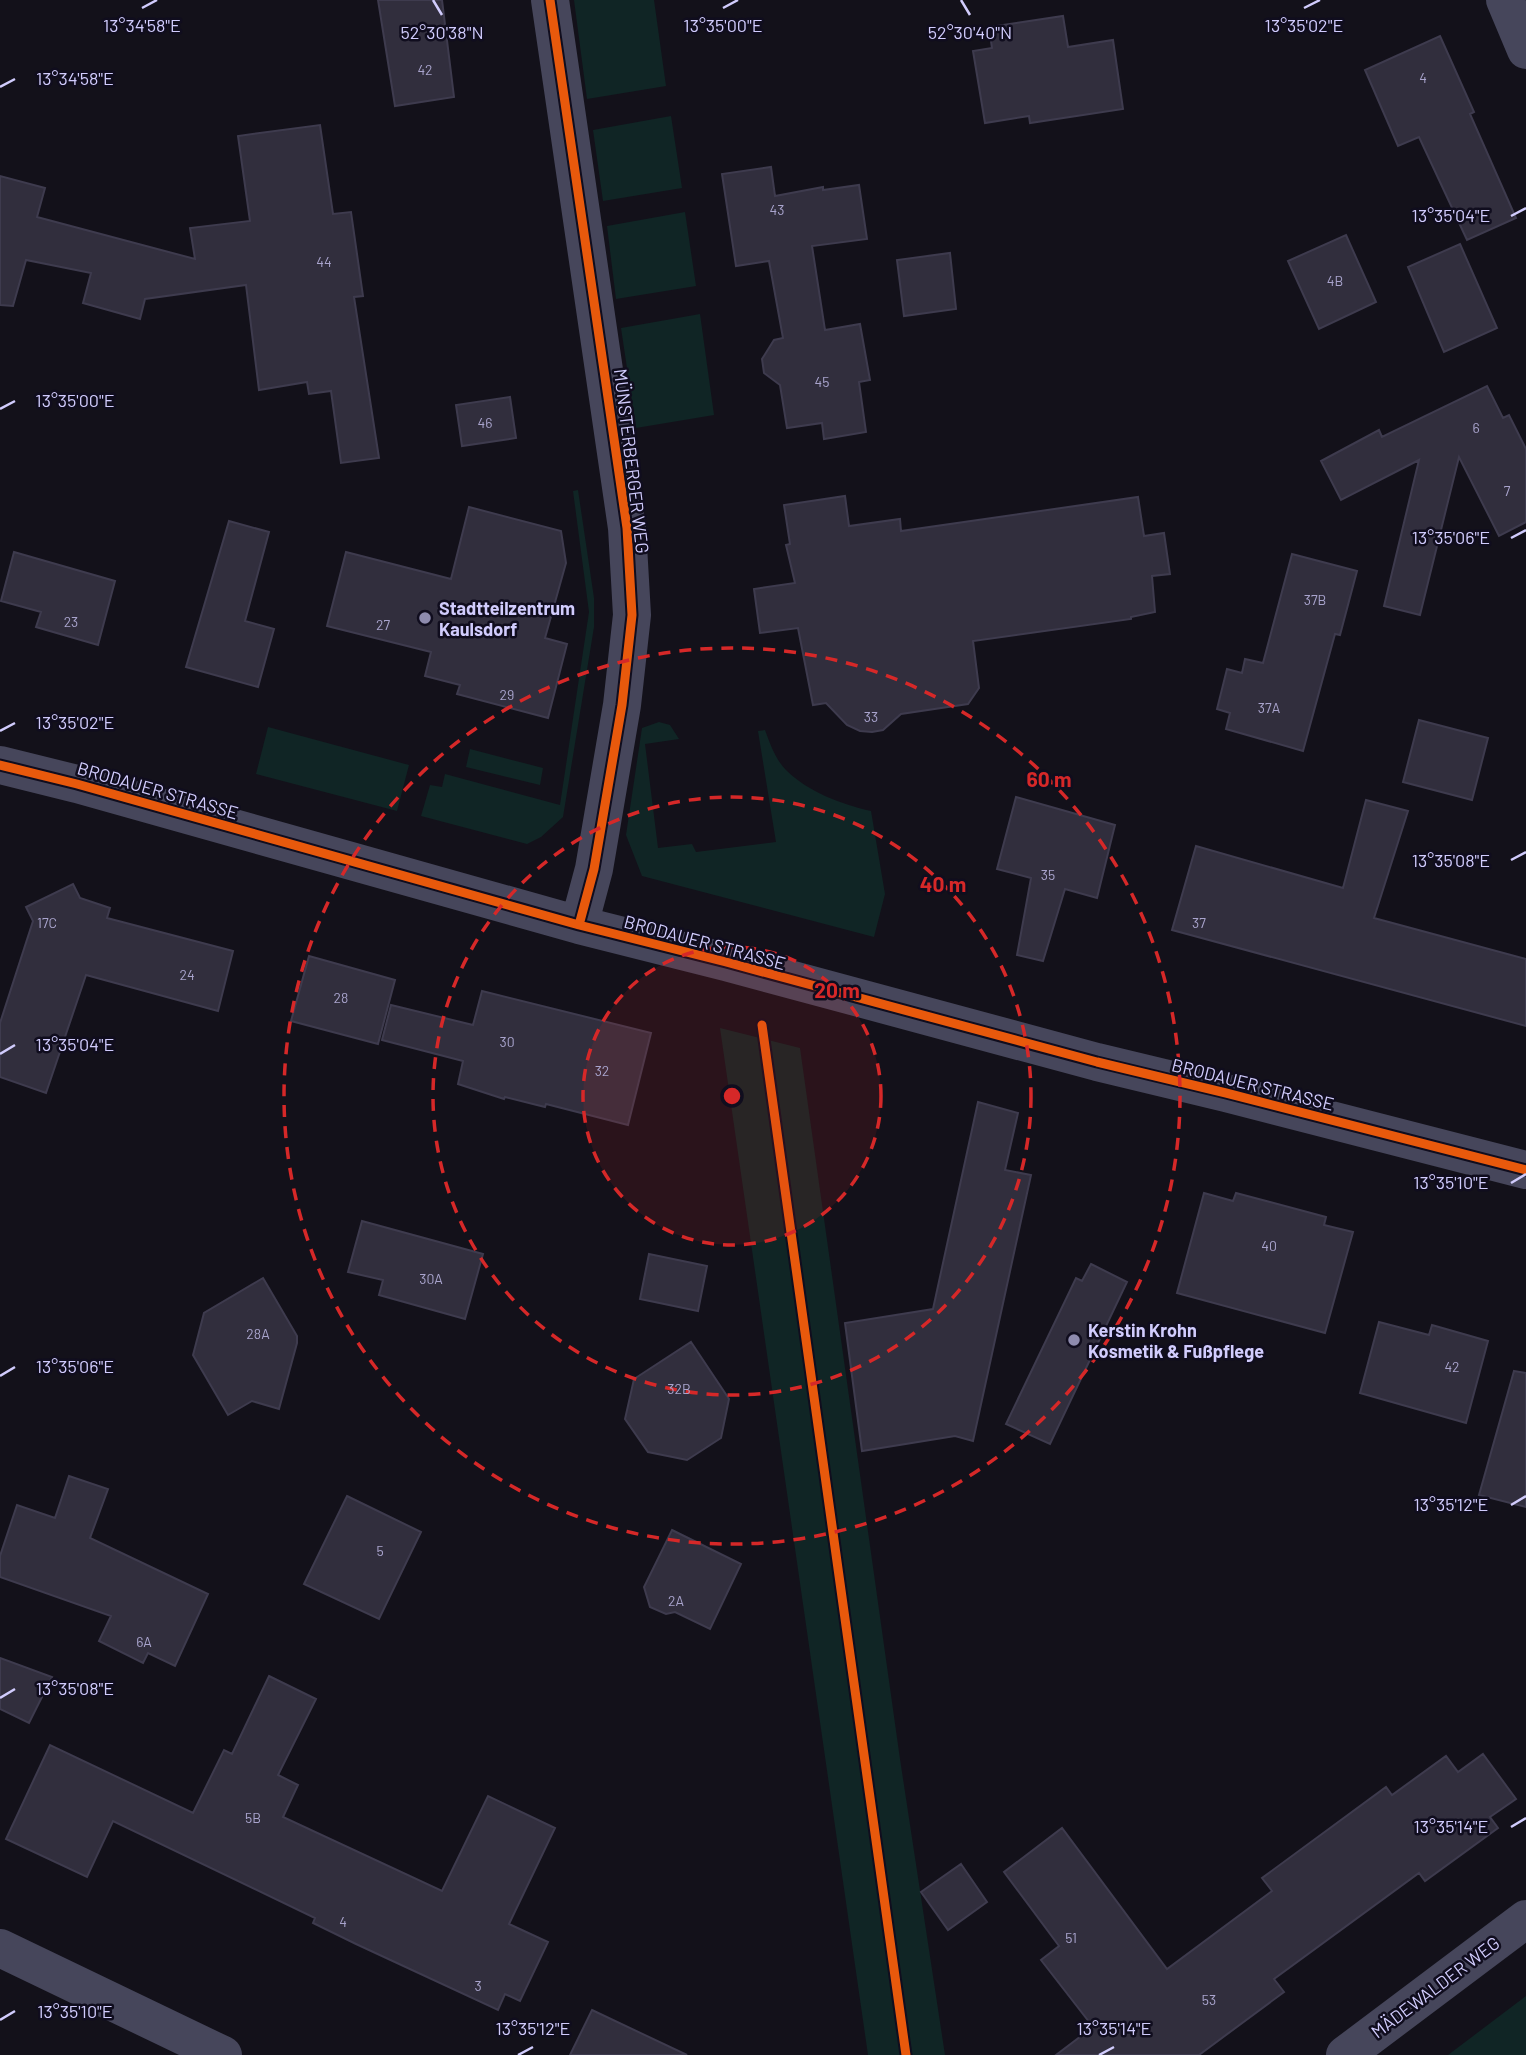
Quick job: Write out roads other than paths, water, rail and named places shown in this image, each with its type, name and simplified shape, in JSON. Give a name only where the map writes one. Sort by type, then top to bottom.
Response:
[{"type":"street","name":"MÜNSTERBERGER WEG","points":[[550,0],[627,528],[632,615],[622,705],[594,869],[579,926]]},
{"type":"street","points":[[1506,0],[1526,50]]},
{"type":"street","name":"BRODAUER STRASSE","points":[[0,765],[90,787],[579,926],[726,962],[1097,1062],[1526,1170]]},
{"type":"street","name":"MÄDEWALDER WEG","points":[[1345,2055],[1526,1919]]},
{"type":"street","points":[[0,1948],[223,2055]]},
{"type":"place","name":"Stadtteilzentrum Kaulsdorf","points":[[425,618]]},
{"type":"place","name":"Kerstin Krohn Kosmetik & Fußpflege","points":[[1074,1340]]}]
